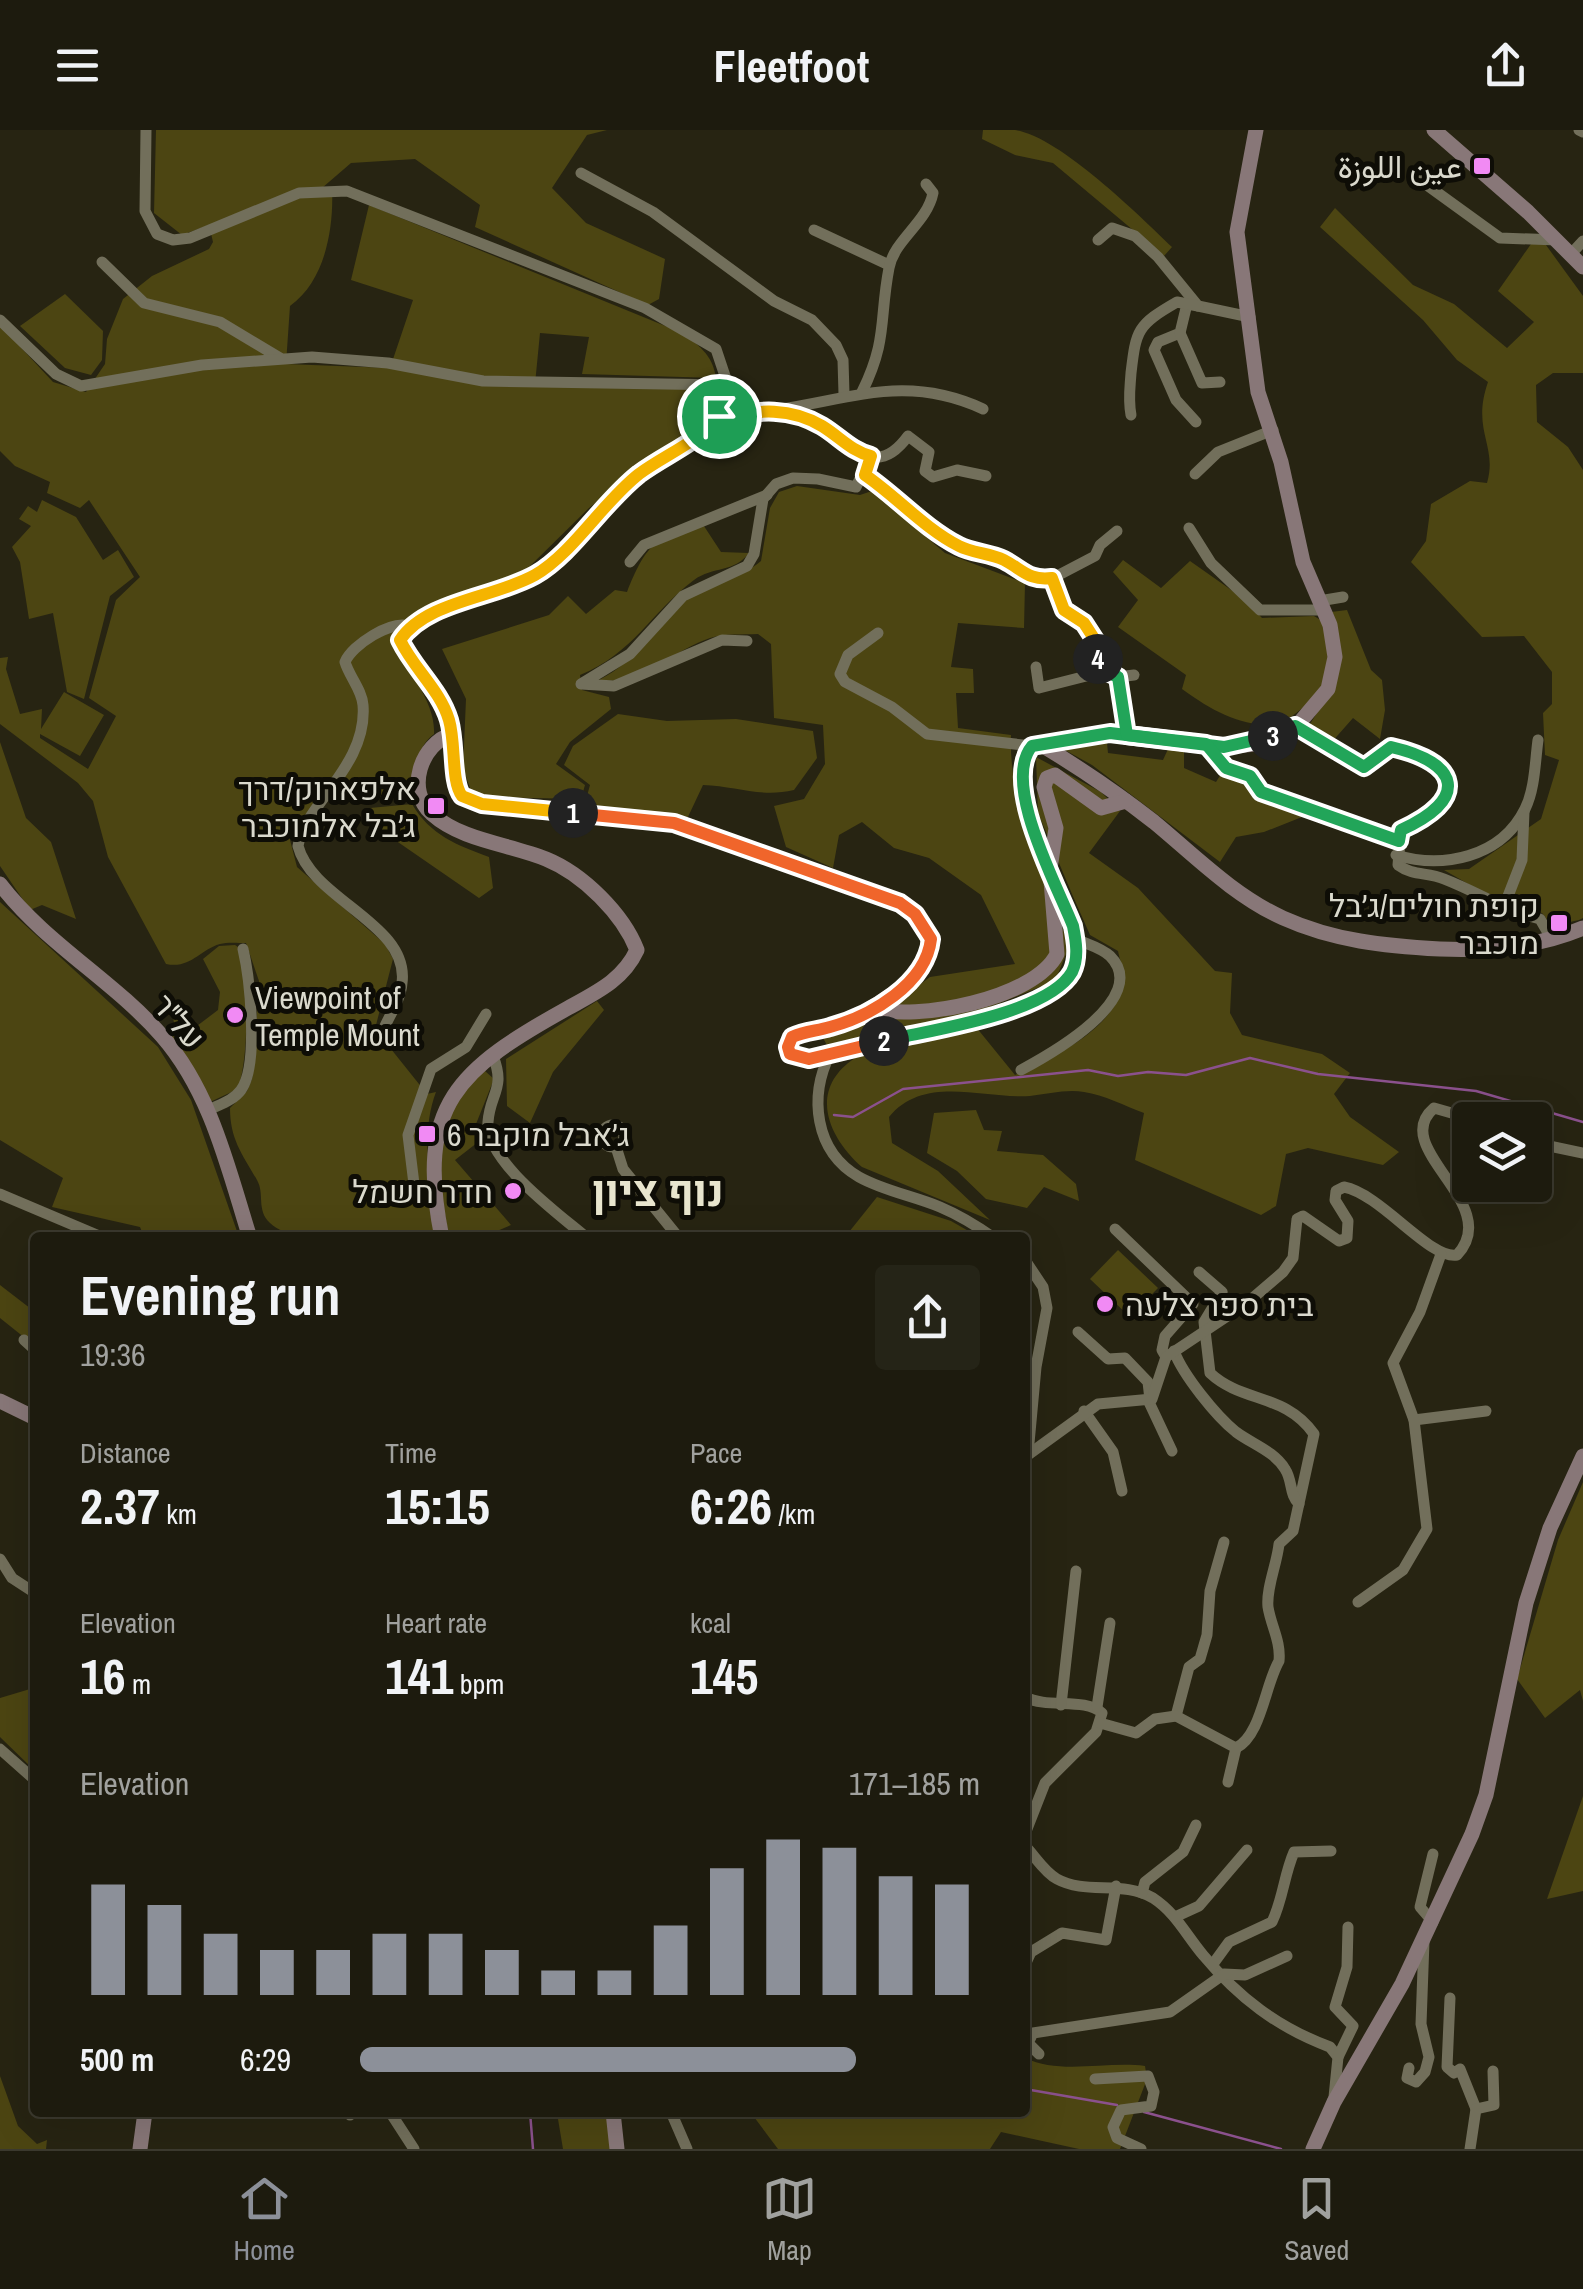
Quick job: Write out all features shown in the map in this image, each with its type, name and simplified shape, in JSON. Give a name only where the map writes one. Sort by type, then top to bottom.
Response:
[{"type":"street","points":[[146,130],[144,212],[157,234],[173,240],[190,238],[298,193],[347,191],[645,308],[716,349],[728,386],[730,396],[707,431],[619,492],[539,573],[409,626],[395,624],[349,652],[344,662],[363,700],[363,718],[341,780],[303,828],[298,846],[317,879],[389,941],[401,960],[403,982],[385,1026]]},
{"type":"street","points":[[878,633],[848,655],[840,674],[845,682],[892,706],[927,734],[1036,744],[1094,734],[1206,744],[1256,744],[1295,726],[1328,689],[1335,657],[1321,606],[1303,562],[1272,430],[1258,392],[1237,232],[1256,130]]},
{"type":"street","points":[[1434,130],[1558,240],[1583,268]]},
{"type":"street","points":[[581,173],[653,212],[774,301],[812,320],[836,344],[843,360],[844,394]]},
{"type":"street","points":[[1412,175],[1500,238],[1558,240]]},
{"type":"street","points":[[862,392],[882,347],[889,265],[930,207],[934,193],[926,184]]},
{"type":"street","points":[[1098,240],[1112,228],[1134,236],[1158,256],[1193,305]]},
{"type":"street","points":[[814,230],[889,265]]},
{"type":"street","points":[[1571,254],[1583,241]]},
{"type":"street","points":[[102,262],[144,303],[220,322],[280,358]]},
{"type":"street","points":[[1130,415],[1127,394],[1132,342],[1155,315],[1177,302],[1250,317]]},
{"type":"street","points":[[1193,305],[1180,334],[1158,342],[1154,350],[1176,400],[1196,422]]},
{"type":"street","points":[[0,320],[56,374],[81,386],[280,358],[388,363],[482,381],[728,386]]},
{"type":"street","points":[[1180,334],[1202,382],[1220,382]]},
{"type":"street","points":[[719,416],[782,410],[862,392],[940,392],[983,409]]},
{"type":"street","points":[[782,410],[822,426],[850,448],[871,456],[895,452],[908,436],[928,452],[925,471],[933,477],[958,470],[986,476]]},
{"type":"street","points":[[1195,474],[1218,452],[1272,430]]},
{"type":"street","points":[[630,562],[644,545],[766,495],[776,484],[792,478],[856,487],[871,456]]},
{"type":"street","points":[[865,475],[961,548],[1004,560],[1038,580],[1052,578],[1095,556],[1100,545],[1117,532]]},
{"type":"street","points":[[747,641],[722,640],[614,686],[580,684],[630,654],[683,596],[748,566],[766,495]]},
{"type":"street","points":[[1188,528],[1210,564],[1260,610],[1321,606],[1343,598]]},
{"type":"street","points":[[1052,578],[1064,610],[1084,623],[1095,640],[1099,668],[1112,674]]},
{"type":"street","points":[[409,626],[400,640],[410,663],[440,699],[452,734],[456,788],[473,802],[674,823],[900,903],[926,928],[929,954],[910,983],[832,1027],[800,1033],[788,1047],[797,1058],[830,1054],[999,1014],[1065,981],[1076,958],[1076,939],[1032,826],[1023,786],[1023,761],[1036,744]]},
{"type":"street","points":[[1036,667],[1039,688],[1112,674],[1134,675]]},
{"type":"street","points":[[1112,674],[1127,735]]},
{"type":"street","points":[[1295,726],[1364,767],[1391,747],[1419,754],[1448,774],[1450,784],[1441,807],[1401,830],[1398,865],[1411,874],[1452,882],[1503,910],[1540,919],[1551,938]]},
{"type":"street","points":[[441,1232],[433,1156],[443,1112],[458,1087],[492,1056],[610,984],[637,950],[628,928],[548,859],[456,830],[425,807],[420,799],[425,756],[430,744],[452,734]]},
{"type":"street","points":[[1503,910],[1522,860],[1524,812],[1538,740]]},
{"type":"street","points":[[1036,744],[1126,801],[1232,887],[1310,929],[1380,946],[1467,950],[1551,938],[1583,928]]},
{"type":"street","points":[[1206,744],[1226,768],[1250,776],[1261,792],[1399,841]]},
{"type":"street","points":[[871,1008],[893,1015],[965,1004],[1038,977],[1057,954],[1050,868],[1056,828],[1044,787],[1048,778],[1055,775],[1101,808],[1126,801]]},
{"type":"street","points":[[1396,855],[1435,864],[1472,855],[1508,830],[1524,812]]},
{"type":"street","name":"על\"ר","points":[[0,884],[46,935],[161,1035],[207,1111],[248,1232]]},
{"type":"street","points":[[1020,1070],[1078,1035],[1115,995],[1119,985],[1116,964],[1102,950],[1076,939]]},
{"type":"street","points":[[207,1111],[235,1096],[247,1076],[252,985],[244,949]]},
{"type":"street","points":[[436,1197],[424,1196],[414,1184],[408,1135],[431,1069],[466,1047],[486,1014]]},
{"type":"street","points":[[830,1054],[821,1073],[816,1104],[824,1137],[845,1167],[874,1184],[945,1209],[984,1232]]},
{"type":"street","points":[[492,1056],[500,1086],[488,1118],[491,1143],[534,1192],[580,1232]]},
{"type":"street","points":[[1452,1112],[1434,1108],[1424,1121],[1425,1144],[1452,1185]]},
{"type":"street","points":[[610,1121],[621,1128],[624,1136],[616,1146],[623,1169],[674,1232]]},
{"type":"street","points":[[1552,1147],[1583,1153]]},
{"type":"street","points":[[1149,1400],[1170,1354],[1272,1285],[1283,1272],[1293,1258],[1297,1219],[1303,1216],[1314,1220],[1339,1241],[1348,1238],[1348,1221],[1334,1200],[1336,1192],[1344,1187],[1382,1205],[1441,1254],[1457,1255],[1465,1246],[1469,1226],[1461,1202]]},
{"type":"street","points":[[0,1194],[87,1232]]},
{"type":"street","points":[[1115,1229],[1193,1304],[1165,1336],[1162,1350],[1170,1354],[1226,1423],[1272,1454],[1286,1470],[1292,1496],[1299,1504]]},
{"type":"street","points":[[1358,1602],[1402,1570],[1427,1529],[1414,1420],[1394,1371],[1394,1354],[1420,1312],[1441,1254]]},
{"type":"street","points":[[1030,1266],[1038,1276],[1047,1308],[1030,1427]]},
{"type":"street","points":[[1200,1272],[1222,1292],[1205,1317],[1207,1362],[1218,1380],[1288,1406],[1314,1434],[1293,1530],[1279,1544],[1268,1604],[1279,1661],[1269,1678],[1250,1738],[1236,1748],[1228,1782]]},
{"type":"street","points":[[1078,1332],[1108,1358],[1126,1358],[1148,1382],[1149,1400],[1172,1450]]},
{"type":"street","points":[[24,1340],[30,1345]]},
{"type":"street","points":[[1030,1454],[1084,1411],[1109,1402],[1149,1400]]},
{"type":"street","points":[[0,1401],[30,1416]]},
{"type":"street","points":[[1084,1411],[1113,1452],[1122,1491]]},
{"type":"street","points":[[1414,1420],[1486,1411]]},
{"type":"street","points":[[1313,2149],[1334,2102],[1424,1941],[1486,1795],[1526,1604],[1550,1528],[1583,1456]]},
{"type":"street","points":[[1176,1716],[1189,1667],[1200,1659],[1207,1635],[1210,1591],[1224,1542]]},
{"type":"street","points":[[0,1560],[12,1578],[30,1591]]},
{"type":"street","points":[[1060,1706],[1076,1571]]},
{"type":"street","points":[[1100,1723],[1097,1708],[1110,1623]]},
{"type":"street","points":[[1030,1698],[1060,1706],[1097,1708]]},
{"type":"street","points":[[1100,1723],[1136,1733],[1155,1719],[1176,1716],[1236,1748]]},
{"type":"street","points":[[1030,1822],[1046,1783],[1100,1723]]},
{"type":"street","points":[[0,1749],[30,1776]]},
{"type":"street","points":[[1142,1892],[1145,1882],[1183,1852],[1196,1824]]},
{"type":"street","points":[[1175,1918],[1199,1906],[1247,1850]]},
{"type":"street","points":[[1030,1851],[1056,1878],[1075,1885],[1116,1886],[1142,1892],[1175,1918],[1231,1987],[1258,2012],[1330,2048],[1338,2057]]},
{"type":"street","points":[[1213,1964],[1229,1942],[1272,1922],[1281,1903],[1282,1878],[1294,1852],[1331,1852]]},
{"type":"street","points":[[1433,1854],[1420,1906],[1433,1922]]},
{"type":"street","points":[[1030,1954],[1062,1933],[1106,1940],[1116,1886]]},
{"type":"street","points":[[1334,2102],[1338,2057],[1353,2026],[1335,2007],[1347,1967],[1348,1927]]},
{"type":"street","points":[[1409,2068],[1411,2082],[1425,2072],[1429,2056],[1421,2024],[1424,1941]]},
{"type":"street","points":[[1030,2039],[1033,2033],[1170,2012],[1224,1974],[1244,1975],[1287,1956]]},
{"type":"street","points":[[1450,1998],[1445,2042],[1449,2071],[1460,2069],[1476,2109],[1470,2149]]},
{"type":"street","points":[[1425,2040],[1445,2042]]},
{"type":"street","points":[[1030,2045],[1039,2054]]},
{"type":"street","points":[[1476,2109],[1494,2104],[1493,2072]]},
{"type":"street","points":[[1096,2079],[1148,2076],[1154,2092],[1151,2106],[1121,2110],[1113,2127],[1117,2138],[1141,2149]]},
{"type":"street","points":[[140,2149],[144,2117]]},
{"type":"street","points":[[393,2117],[414,2149]]},
{"type":"street","points":[[614,2117],[617,2149]]},
{"type":"street","points":[[673,2117],[687,2149]]},
{"type":"shaded area","points":[[156,130],[607,130],[587,135],[552,188],[586,223],[665,259],[659,299],[648,305],[475,227],[480,205],[415,159],[351,163],[322,188],[332,188],[329,237],[312,283],[290,306],[286,364],[390,368],[413,300],[351,280],[369,205],[680,332],[708,357],[716,378],[582,374],[589,337],[540,333],[535,384],[723,385],[725,393],[718,407],[706,411],[687,433],[589,508],[528,568],[410,619],[394,638],[430,709],[434,734],[422,748],[411,789],[406,797],[320,799],[289,836],[297,867],[385,944],[393,959],[375,1029],[427,1094],[436,1092],[427,1146],[438,1232],[287,1232],[270,1223],[263,1213],[259,1185],[232,1129],[230,1108],[247,1091],[252,1079],[259,981],[246,943],[220,944],[182,964],[166,964],[108,857],[93,801],[78,783],[0,724],[0,658],[8,657],[6,669],[20,714],[42,709],[41,729],[64,692],[104,715],[80,756],[40,734],[40,738],[88,769],[116,716],[89,698],[116,600],[140,577],[89,500],[80,508],[47,493],[50,482],[15,466],[0,451],[0,325],[53,382],[86,392],[105,364],[107,339],[123,299],[152,276],[209,249],[213,242],[209,225],[182,235],[154,213]]},
{"type":"shaded area","points":[[983,130],[1015,130],[1054,146],[1098,179],[1172,247],[1164,256],[1053,163],[1015,155],[982,139]]},
{"type":"shaded area","points":[[1335,208],[1413,285],[1454,304],[1507,348],[1534,322],[1498,291],[1538,234],[1583,296],[1583,373],[1553,373],[1536,385],[1537,422],[1568,447],[1583,470],[1583,918],[1579,920],[1552,926],[1542,913],[1496,900],[1444,870],[1469,869],[1541,819],[1559,760],[1545,755],[1543,713],[1552,704],[1552,672],[1524,636],[1482,637],[1411,562],[1426,541],[1431,504],[1470,481],[1487,483],[1490,470],[1482,413],[1488,382],[1457,360],[1423,320],[1320,227]]},
{"type":"shaded area","points":[[65,294],[103,331],[102,360],[91,375],[65,368],[20,326]]},
{"type":"shaded area","points":[[797,486],[860,495],[872,491],[945,553],[1025,583],[1024,628],[958,623],[951,667],[973,669],[974,693],[956,693],[958,728],[1011,735],[1022,816],[1069,947],[1055,981],[985,1009],[828,1047],[823,1038],[873,1019],[930,977],[1015,964],[981,895],[929,858],[894,848],[862,822],[839,835],[833,868],[786,847],[774,806],[804,799],[825,764],[823,725],[774,718],[771,644],[758,634],[710,638],[641,673],[613,681],[599,680],[625,663],[685,601],[761,561],[770,508],[779,492]]},
{"type":"shaded area","points":[[42,500],[76,517],[103,560],[118,550],[134,577],[110,596],[84,699],[67,692],[53,613],[29,619],[20,562],[12,547],[31,526],[19,519],[28,506],[37,512]]},
{"type":"shaded area","points":[[700,520],[721,552],[749,553],[737,564],[694,580],[614,656],[580,675],[582,690],[609,697],[611,709],[570,742],[556,764],[585,785],[581,799],[484,797],[471,791],[463,768],[466,699],[442,649],[549,615],[568,596],[586,614],[615,590],[627,592],[653,546]]},
{"type":"shaded area","points":[[1123,560],[1161,588],[1190,561],[1244,599],[1262,618],[1314,616],[1324,622],[1328,658],[1324,683],[1308,703],[1278,726],[1238,720],[1216,711],[1182,689],[1186,675],[1118,627],[1138,600],[1113,572]]},
{"type":"shaded area","points":[[1347,610],[1371,670],[1382,680],[1385,710],[1380,739],[1353,718],[1330,744],[1308,727],[1324,702],[1331,612]]},
{"type":"shaded area","points":[[618,714],[667,721],[736,719],[813,731],[817,758],[794,790],[759,792],[703,785],[687,819],[584,807],[590,785],[564,765],[573,746]]},
{"type":"shaded area","points":[[0,742],[26,818],[51,842],[76,919],[42,905],[30,910],[0,866]]},
{"type":"shaded area","points":[[1107,743],[1108,753],[1163,760],[1169,747],[1184,749],[1184,768],[1216,782],[1221,774],[1248,781],[1260,800],[1307,815],[1264,832],[1236,837],[1220,862],[1092,765],[1063,749]]},
{"type":"shaded area","points":[[1036,757],[1101,792],[1120,811],[1089,853],[1138,888],[1215,971],[1232,973],[1230,1013],[1242,1035],[1322,1054],[1350,1073],[1334,1094],[1350,1117],[1399,1152],[1383,1165],[1308,1148],[1286,1154],[1276,1206],[1261,1215],[1135,1160],[1144,1113],[1099,1096],[1071,1091],[1030,1096],[937,1092],[903,1104],[889,1117],[892,1143],[938,1171],[990,1220],[862,1167],[850,1155],[832,1127],[827,1098],[840,1070],[855,1058],[976,1027],[1015,1075],[1080,1040],[1108,1015],[1118,1000],[1123,971],[1118,951],[1090,935],[1038,813]]},
{"type":"shaded area","points":[[412,804],[436,831],[489,857],[493,888],[479,898],[379,829],[370,808]]},
{"type":"shaded area","points":[[0,902],[158,1047],[191,1100],[237,1232],[142,1232],[140,1227],[52,1207],[63,1178],[0,1140]]},
{"type":"shaded area","points":[[235,945],[241,949],[246,1000],[242,1074],[238,1089],[210,1102],[167,1033],[174,1023],[172,1012],[189,1032],[218,1010],[220,992],[203,959],[219,946]]},
{"type":"shaded area","points":[[597,1001],[604,1010],[553,1072],[530,1123],[507,1106],[506,1059]]},
{"type":"shaded area","points":[[485,1071],[494,1079],[476,1124],[482,1139],[455,1160],[511,1225],[495,1232],[448,1232],[441,1190],[440,1147],[453,1107]]},
{"type":"shaded area","points":[[976,1110],[984,1130],[1002,1131],[997,1151],[1043,1155],[1076,1184],[1079,1201],[1044,1187],[1027,1208],[986,1199],[957,1171],[927,1153],[934,1113]]},
{"type":"shaded area","points":[[877,1197],[951,1221],[970,1232],[849,1232]]},
{"type":"shaded area","points":[[1118,1250],[1158,1288],[1130,1317],[1090,1279]]},
{"type":"shaded area","points":[[0,1285],[30,1308],[30,1342],[0,1318]]},
{"type":"shaded area","points":[[1583,1482],[1583,1701],[1580,1690],[1545,1718],[1517,1679],[1558,1540]]},
{"type":"shaded area","points":[[30,1689],[30,1766],[0,1737],[0,1698]]},
{"type":"shaded area","points":[[1583,1796],[1583,1891],[1547,1899]]},
{"type":"shaded area","points":[[1030,2060],[1068,2067],[1145,2066],[1147,2079],[1120,2149],[1079,2149],[1001,2132],[990,2149],[778,2149],[754,2117],[1030,2117]]},
{"type":"shaded area","points":[[0,2076],[18,2126],[37,2144],[47,2140],[46,2149],[0,2149]]},
{"type":"shaded area","points":[[558,2117],[607,2117],[610,2149],[563,2149]]},
{"type":"waterway","points":[[834,1115],[853,1117],[903,1089],[1088,1070],[1118,1076],[1148,1072],[1186,1075],[1250,1058],[1318,1074],[1476,1091],[1583,1122]]},
{"type":"waterway","points":[[1030,2090],[1117,2105]]},
{"type":"waterway","points":[[1144,2112],[1281,2149]]},
{"type":"waterway","points":[[530,2117],[533,2149]]},
{"type":"place","name":"عين اللوزة","points":[[1482,166]]},
{"type":"place","name":"אלפארוק/דרך ג׳בל אלמוכבר","points":[[436,806]]},
{"type":"place","name":"קופת חולים/ג׳בל מוכבר","points":[[1559,923]]},
{"type":"place","name":"Viewpoint of Temple Mount","points":[[235,1015]]},
{"type":"place","name":"ג׳אבל מוקבר 6","points":[[427,1134]]},
{"type":"place","name":"חדר חשמל","points":[[513,1191]]},
{"type":"place","name":"בית ספר צלעה","points":[[1105,1304]]},
{"type":"district","name":"נוף ציון","points":[[658,1191]]},
{"type":"route","points":[[719,416],[707,431],[619,492],[539,573],[488,596],[420,619],[409,626],[400,640],[410,663],[434,689],[448,716],[457,751],[456,788],[473,802],[674,823],[900,903],[915,914],[931,939],[925,965],[910,983],[856,1017],[792,1037],[788,1047],[797,1058],[809,1059],[999,1014],[1065,981],[1073,970],[1076,942],[1027,807],[1023,761],[1032,746],[1110,733],[1137,737],[1206,744],[1224,747],[1256,744],[1295,726],[1364,767],[1391,747],[1436,762],[1448,774],[1450,784],[1441,807],[1432,816],[1401,830],[1399,841],[1261,792],[1250,776],[1226,768],[1206,744],[1127,735],[1120,716],[1118,677],[1099,668],[1095,640],[1084,623],[1064,610],[1052,578],[1038,580],[1004,560],[961,548],[865,475],[871,456],[850,448],[822,426],[782,410],[719,416]]}]
